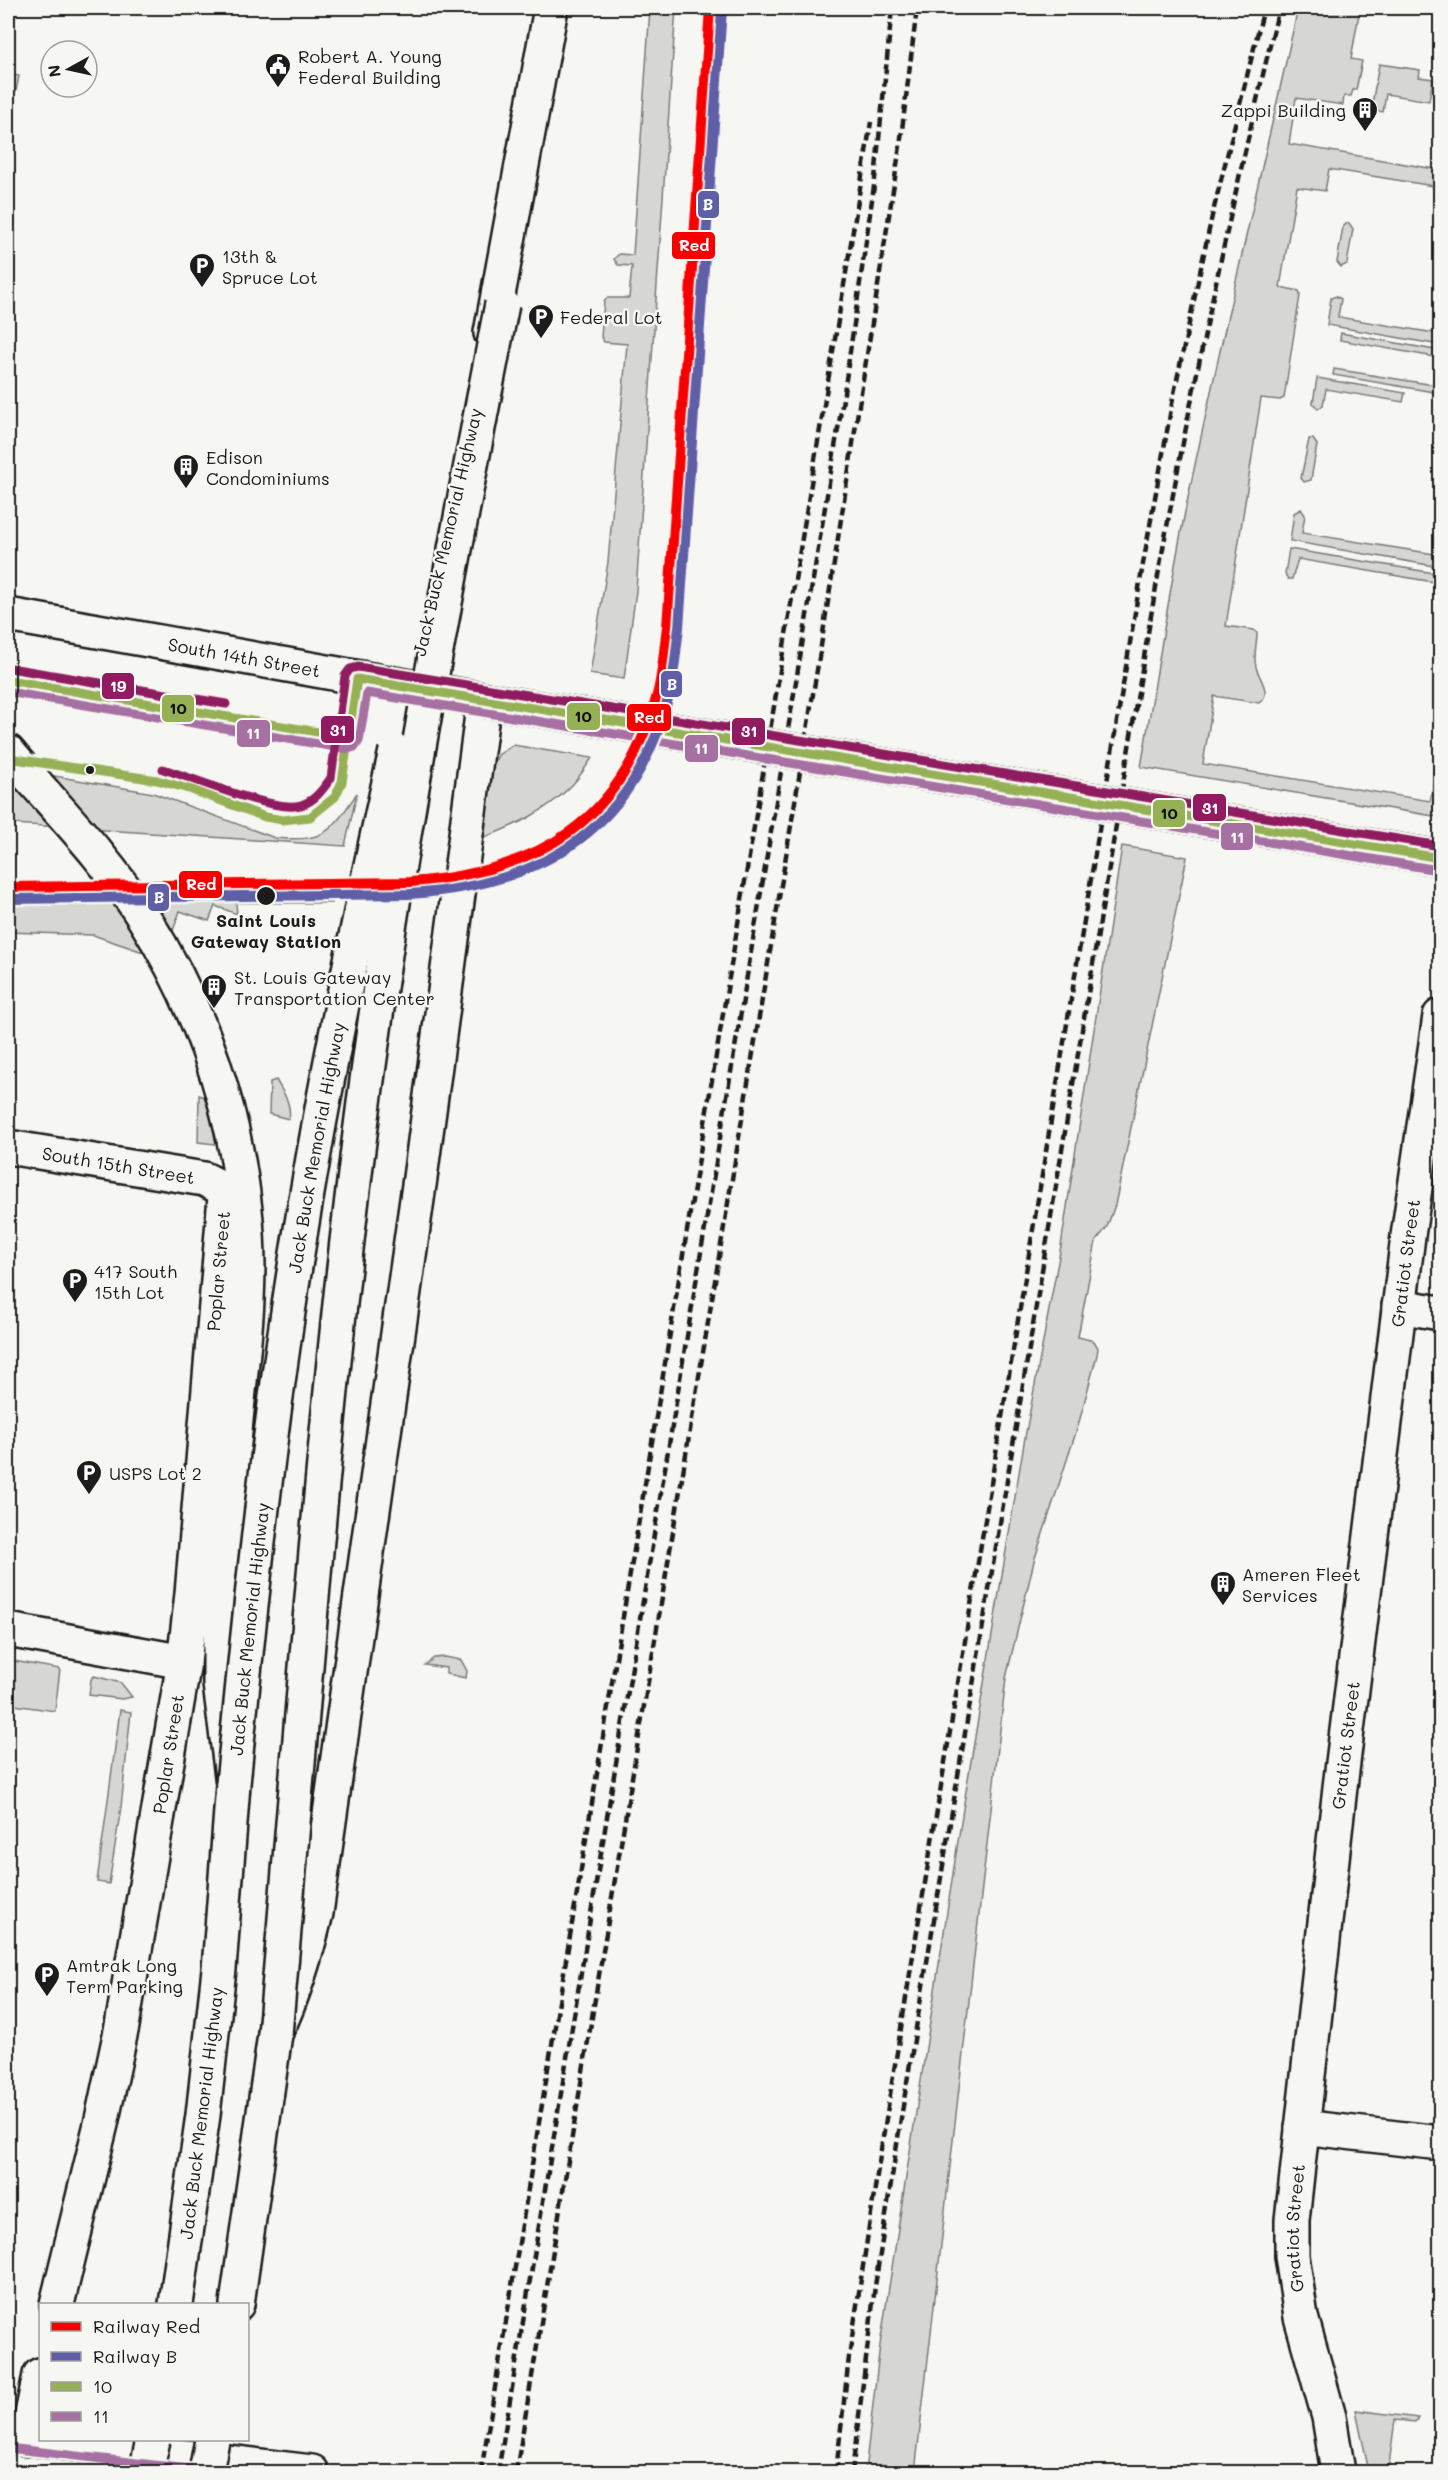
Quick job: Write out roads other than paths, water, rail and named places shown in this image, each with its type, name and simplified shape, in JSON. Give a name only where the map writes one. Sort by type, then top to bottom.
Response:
[{"type":"main road","name":"Jack Buck Memorial Highway","points":[[176,2303],[210,2048],[233,1784],[261,1507],[285,1329],[306,1199],[349,965],[370,866],[471,431],[553,8]]},
{"type":"main road","name":"Jack Buck Memorial Highway","points":[[237,2303],[275,2034],[325,1464],[344,1266],[366,1084],[404,827],[553,8]]},
{"type":"main road","name":"South 14th Street","points":[[8,615],[470,698],[1440,858]]},
{"type":"main road","points":[[275,2034],[291,2001],[307,1951],[316,1912],[420,1178],[470,698]]},
{"type":"main road","points":[[8,752],[88,844],[143,916],[162,947],[203,1030],[230,1118],[245,1212],[247,1286],[220,1635],[220,1684],[233,1784]]},
{"type":"main road","name":"Gratiot Street","points":[[1338,2472],[1329,2417],[1310,2355],[1295,2284],[1292,2220],[1341,1776],[1399,1306],[1440,1016]]},
{"type":"main road","name":"South 15th Street","points":[[8,1147],[204,1179],[220,1187],[225,1196]]},
{"type":"main road","name":"Poplar Street","points":[[57,2303],[101,2124],[122,2026],[184,1662],[192,1594],[225,1196]]},
{"type":"main road","points":[[1399,1306],[1440,1313]]},
{"type":"main road","points":[[8,1629],[184,1662]]},
{"type":"main road","points":[[1302,2127],[1440,2144]]},
{"type":"main road","points":[[39,2378],[17,2437],[39,2440]]},
{"type":"main road","points":[[51,2441],[312,2472]]},
{"type":"main road","points":[[146,2472],[153,2441]]},
{"type":"main road","points":[[206,2472],[212,2441]]},
{"type":"railway","points":[[498,2472],[844,393],[875,179],[892,8]]},
{"type":"railway","points":[[516,2472],[820,652],[900,146],[917,8]]},
{"type":"railway","points":[[836,2472],[849,2357],[881,2149],[1143,564],[1173,398],[1212,216],[1264,8]]},
{"type":"railway","points":[[852,2472],[875,2286],[902,2112],[1149,627],[1177,471],[1209,316],[1279,8]]},
{"type":"railway","points":[[481,2472],[871,122]]},
{"type":"rail line","name":"Red","points":[[8,887],[410,882],[456,876],[498,866],[536,852],[570,832],[599,806],[623,775],[643,736],[658,691],[662,667],[667,627],[710,8]]},
{"type":"rail line","name":"B","points":[[8,899],[410,894],[458,888],[503,878],[542,862],[578,840],[609,813],[634,779],[655,739],[670,691],[674,668],[679,628],[722,9]]},
{"type":"place","name":"Robert A. Young Federal Building","points":[[278,89]]},
{"type":"place","name":"Zappi Building","points":[[1365,133]]},
{"type":"place","name":"13th & Spruce Lot","points":[[202,289]]},
{"type":"place","name":"Federal Lot","points":[[541,340]]},
{"type":"place","name":"Edison Condominiums","points":[[186,490]]},
{"type":"place","name":"Saint Louis Gateway Station","points":[[266,896]]},
{"type":"place","name":"St. Louis Gateway Transportation Center","points":[[214,1010]]},
{"type":"place","name":"417 South 15th Lot","points":[[75,1304]]},
{"type":"place","name":"USPS Lot 2","points":[[89,1496]]},
{"type":"place","name":"Ameren Fleet Services","points":[[1223,1607]]},
{"type":"place","name":"Amtrak Long Term Parking","points":[[47,1998]]}]
